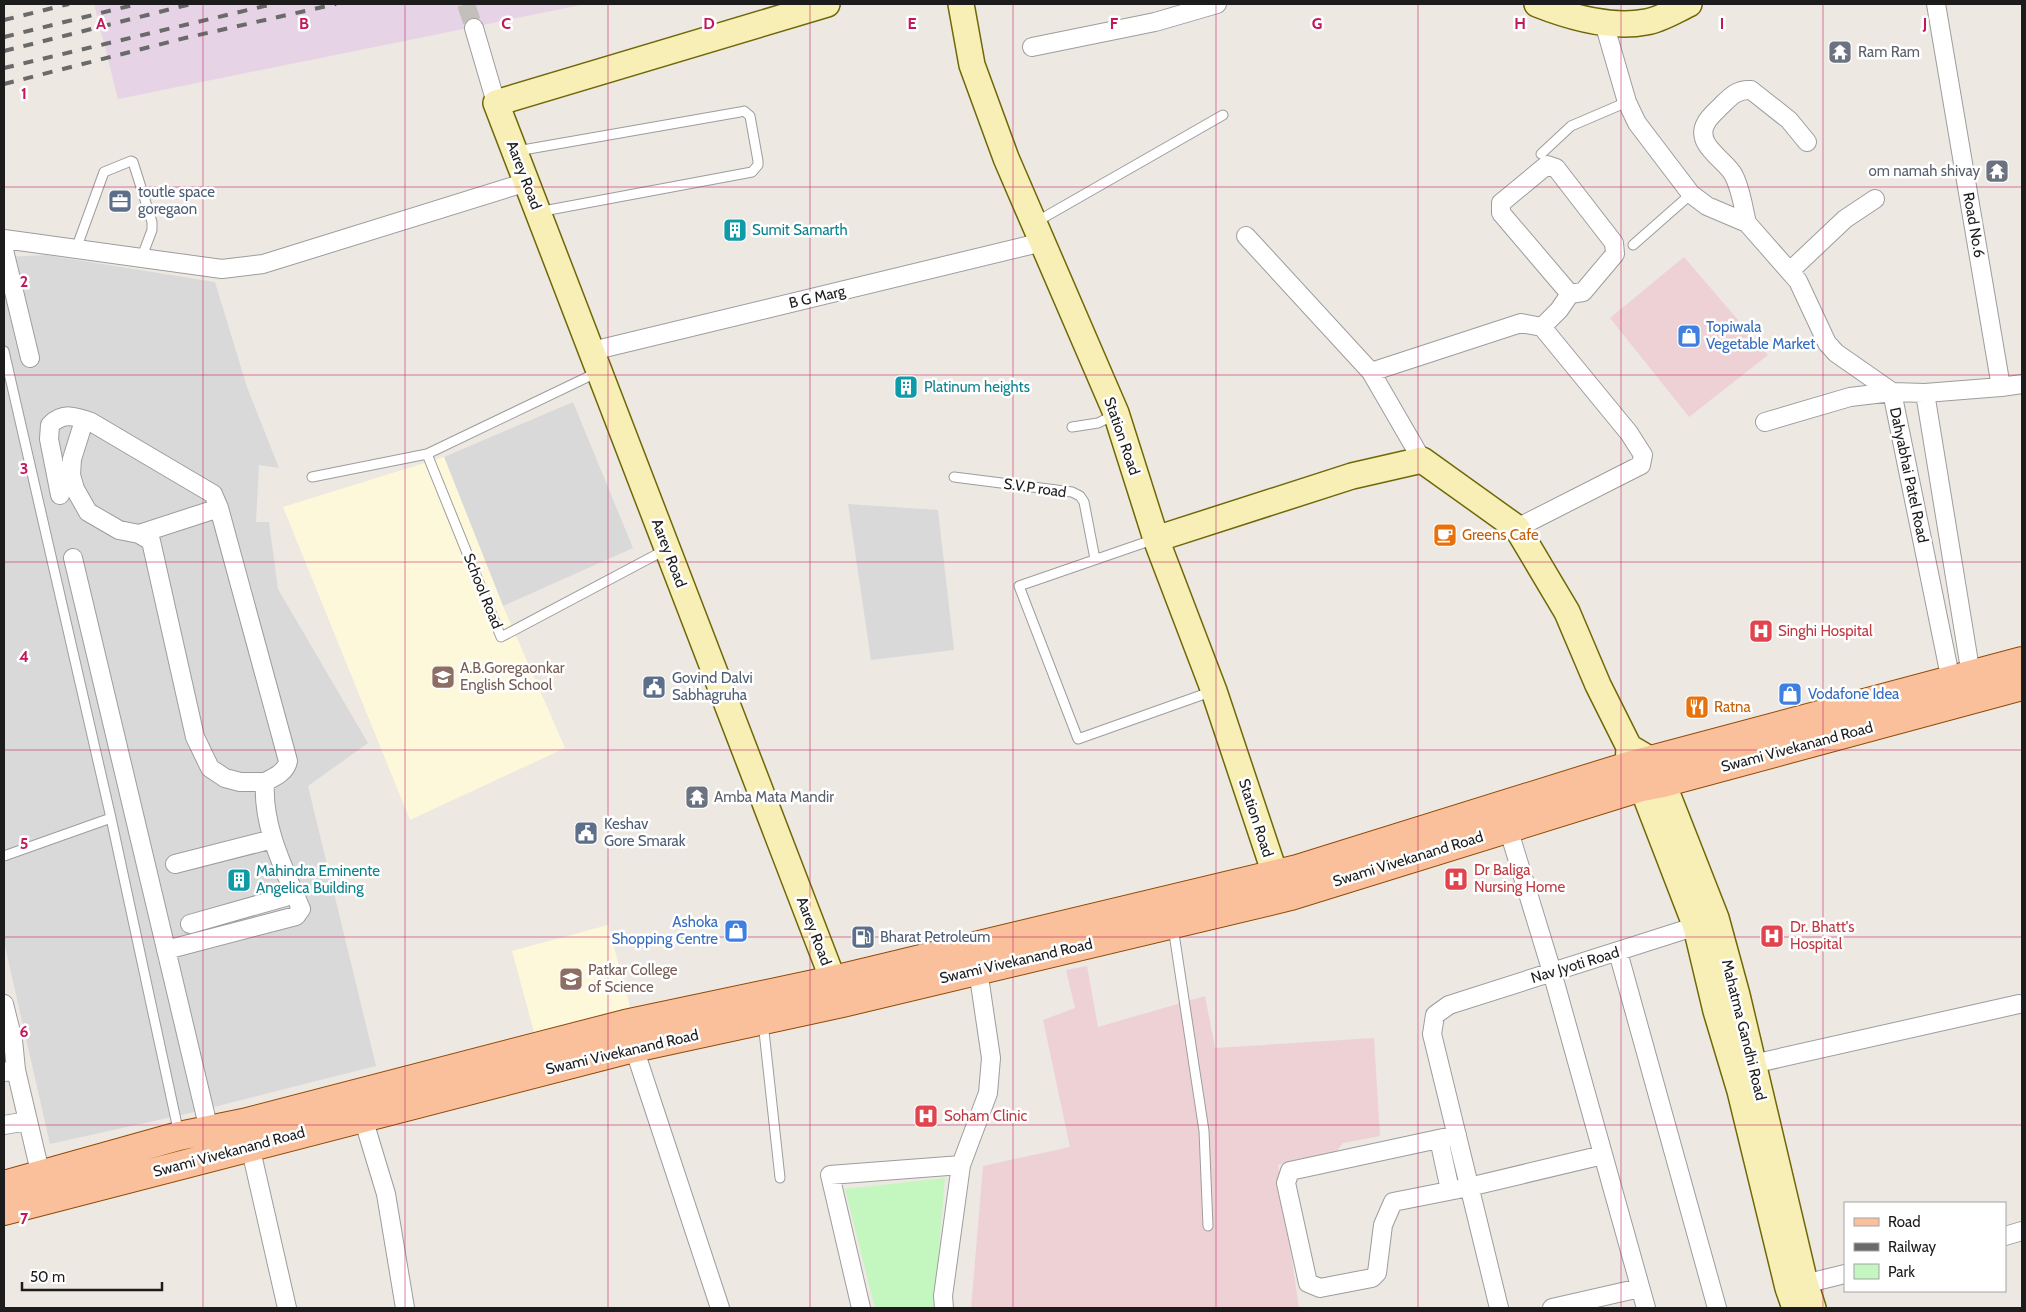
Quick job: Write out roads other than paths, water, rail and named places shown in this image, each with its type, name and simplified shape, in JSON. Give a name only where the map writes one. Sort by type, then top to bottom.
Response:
[{"type":"main road","name":"Swami Vivekanand Road","points":[[4,1186],[179,1136],[209,1130],[247,1135],[363,1118],[634,1048],[763,1020],[837,991],[1306,866],[2022,661]]},
{"type":"main road","name":"Swami Vivekanand Road","points":[[4,1211],[247,1135],[625,1024],[978,970],[1172,924],[1304,892],[1508,828],[1643,769],[2022,686]]},
{"type":"street","points":[[474,28],[496,103],[827,4]]},
{"type":"street","name":"Station Road","points":[[961,4],[972,65],[1006,158],[1116,413],[1156,539],[1214,691],[1274,874]]},
{"type":"street","points":[[1032,47],[1155,22],[1217,4]]},
{"type":"street","points":[[1537,4],[1604,23],[1647,22],[1689,4]]},
{"type":"street","name":"Road No.6","points":[[1936,4],[2001,387]]},
{"type":"street","name":"Dahyabhai Patel Road","points":[[1604,23],[1627,102],[1637,123],[1691,194],[1707,206],[1746,223],[1790,271],[1804,292],[1827,343],[1836,353],[1892,392],[1961,678]]},
{"type":"street","points":[[1746,223],[1740,192],[1732,174],[1705,142],[1703,130],[1706,122],[1731,96],[1743,90],[1751,90],[1788,120],[1807,142]]},
{"type":"street","name":"Aarey Road","points":[[496,103],[837,991]]},
{"type":"street","points":[[1542,327],[1559,310],[1570,294],[1583,292],[1615,254],[1614,243],[1556,168],[1547,165],[1501,203],[1501,213],[1570,294]]},
{"type":"street","points":[[4,239],[222,269],[263,264],[526,182]]},
{"type":"street","points":[[1790,271],[1845,219],[1875,199]]},
{"type":"street","name":"B G Marg","points":[[596,361],[1039,232]]},
{"type":"street","points":[[1246,236],[1371,372],[1422,460],[1517,528],[1641,465],[1643,455],[1629,432],[1542,327],[1521,323],[1371,372]]},
{"type":"street","points":[[4,250],[30,358]]},
{"type":"street","points":[[1765,422],[1850,397],[1892,392],[1925,393],[2022,384]]},
{"type":"street","points":[[1925,393],[1961,678]]},
{"type":"street","points":[[60,496],[49,438],[50,425],[56,420],[74,415],[91,422],[213,494],[219,508],[288,761],[287,767],[276,776],[266,782],[240,782],[225,778],[210,768],[195,738],[151,541],[139,534],[119,530],[88,512],[75,489],[71,475],[72,459],[82,424],[91,422]]},
{"type":"street","points":[[1156,539],[1352,476],[1422,460]]},
{"type":"street","points":[[139,534],[219,508]]},
{"type":"street","name":"Mahatma Gandhi Road","points":[[1517,528],[1567,612],[1598,685],[1643,769],[1737,995],[1743,1066],[1796,1293],[1813,1308]]},
{"type":"street","points":[[73,558],[209,1130]]},
{"type":"street","points":[[166,950],[296,916],[301,909],[268,826],[264,795],[266,782]]},
{"type":"street","points":[[1508,828],[1552,972],[1646,1308]]},
{"type":"street","points":[[175,864],[273,839]]},
{"type":"street","points":[[190,924],[285,897],[294,892]]},
{"type":"street","name":"Nav Jyoti Road","points":[[1457,1135],[1432,1034],[1435,1014],[1449,1005],[1706,923]]},
{"type":"street","points":[[1618,952],[1717,1308]]},
{"type":"street","points":[[944,1308],[943,1296],[961,1165],[988,1093],[991,1058],[978,970]]},
{"type":"street","points":[[1743,1066],[2019,1004]]},
{"type":"street","points":[[4,1007],[13,1040],[10,1071],[28,1121],[41,1176]]},
{"type":"street","points":[[634,1048],[720,1308]]},
{"type":"street","points":[[363,1118],[386,1194],[405,1308]]},
{"type":"street","points":[[4,1125],[28,1121]]},
{"type":"street","points":[[247,1135],[287,1308]]},
{"type":"street","points":[[1499,1308],[1469,1186],[1457,1135],[1290,1171],[1286,1183],[1308,1283],[1320,1288],[1372,1278],[1377,1273],[1382,1226],[1393,1202],[1469,1186],[1603,1155]]},
{"type":"street","points":[[1439,1139],[1450,1190]]},
{"type":"street","points":[[861,1308],[830,1175],[961,1165]]},
{"type":"street","points":[[2006,1236],[2022,1231]]},
{"type":"street","points":[[1796,1293],[1844,1274]]},
{"type":"street","points":[[1552,1308],[1640,1288]]},
{"type":"lane","points":[[1541,154],[1571,126],[1627,102]]},
{"type":"lane","points":[[515,152],[744,111],[750,116],[758,161],[758,165],[752,172],[538,212]]},
{"type":"lane","points":[[1039,232],[1222,115]]},
{"type":"lane","points":[[76,249],[104,172],[131,161],[133,162],[152,222],[152,230],[141,259]]},
{"type":"lane","points":[[1633,245],[1691,194]]},
{"type":"lane","points":[[4,351],[111,818],[179,1136]]},
{"type":"lane","points":[[312,477],[427,454],[596,361]]},
{"type":"lane","points":[[1072,428],[1098,423],[1116,413]]},
{"type":"lane","name":"School Road","points":[[427,454],[501,637],[667,548]]},
{"type":"lane","name":"S.V.P road","points":[[954,477],[1072,492],[1080,496],[1086,510],[1095,559]]},
{"type":"lane","points":[[1156,539],[1019,586],[1078,739],[1214,691]]},
{"type":"lane","points":[[4,856],[111,818]]},
{"type":"lane","points":[[1172,924],[1204,1130],[1208,1226]]},
{"type":"lane","points":[[763,1020],[780,1178]]},
{"type":"tunnel","points":[[466,4],[474,28]]},
{"type":"railway","points":[[4,20],[69,4]]},
{"type":"railway","points":[[4,37],[137,4]]},
{"type":"railway","points":[[4,51],[191,4]]},
{"type":"railway","points":[[4,68],[273,4]]},
{"type":"railway","points":[[4,84],[185,38],[336,4]]},
{"type":"place","name":"Ram Ram","points":[[1840,52]]},
{"type":"place","name":"om namah shivay","points":[[1997,171]]},
{"type":"place","name":"toutle space goregaon","points":[[120,201]]},
{"type":"place","name":"Sumit Samarth","points":[[735,230]]},
{"type":"place","name":"Topiwala Vegetable Market","points":[[1689,336]]},
{"type":"place","name":"Platinum heights","points":[[906,387]]},
{"type":"place","name":"Greens Cafe","points":[[1445,535]]},
{"type":"place","name":"Singhi Hospital","points":[[1761,631]]},
{"type":"place","name":"A.B.Goregaonkar English School","points":[[443,677]]},
{"type":"place","name":"Govind Dalvi Sabhagruha","points":[[654,687]]},
{"type":"place","name":"Vodafone Idea","points":[[1790,694]]},
{"type":"place","name":"Ratna","points":[[1697,707]]},
{"type":"place","name":"Amba Mata Mandir","points":[[697,797]]},
{"type":"place","name":"Keshav Gore Smarak","points":[[586,833]]},
{"type":"place","name":"Dr Baliga Nursing Home","points":[[1456,879]]},
{"type":"place","name":"Mahindra Eminente Angelica Building","points":[[239,880]]},
{"type":"place","name":"Ashoka Shopping Centre","points":[[736,931]]},
{"type":"place","name":"Dr. Bhatt's Hospital","points":[[1772,936]]},
{"type":"place","name":"Bharat Petroleum","points":[[863,937]]},
{"type":"place","name":"Patkar College of Science","points":[[571,979]]},
{"type":"place","name":"Soham Clinic","points":[[926,1116]]}]
